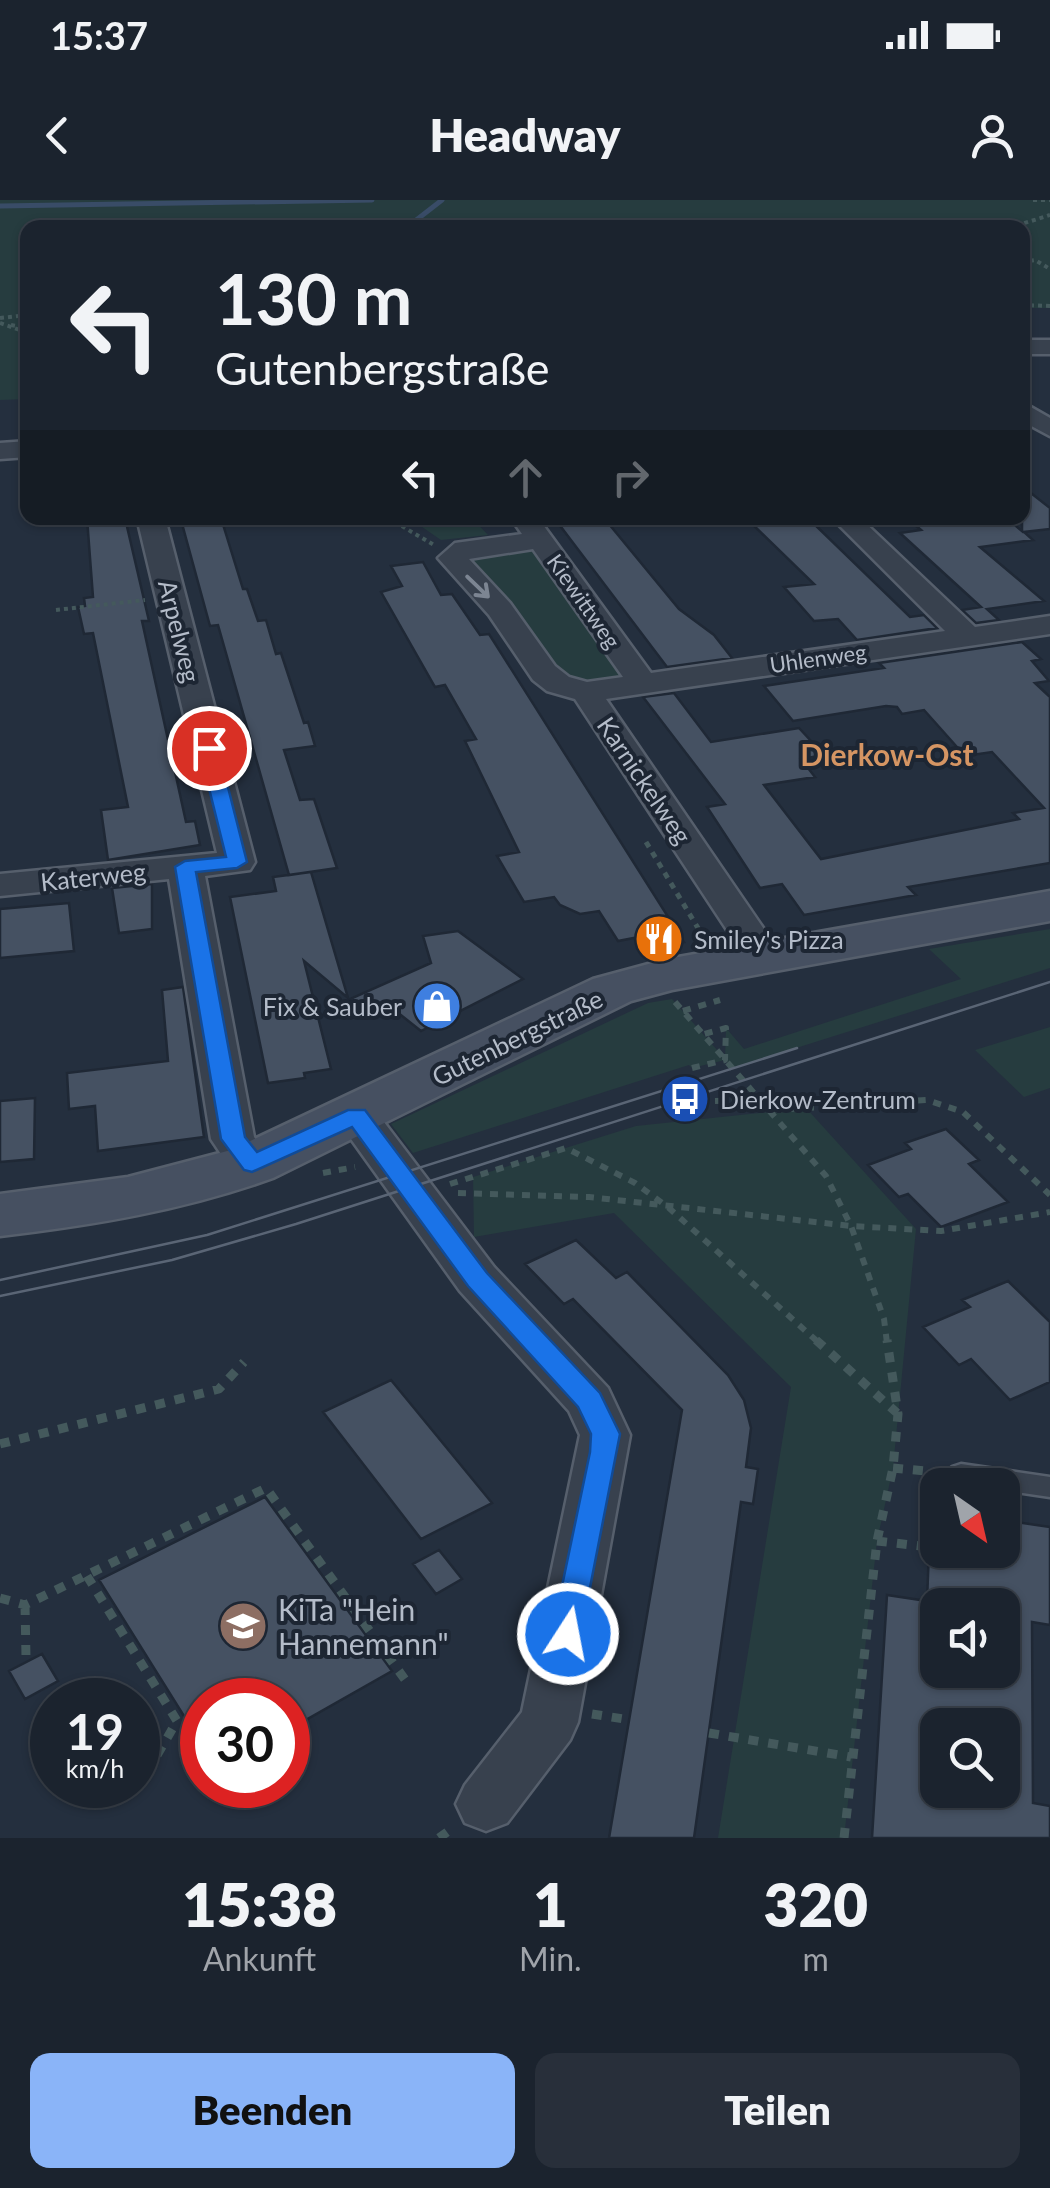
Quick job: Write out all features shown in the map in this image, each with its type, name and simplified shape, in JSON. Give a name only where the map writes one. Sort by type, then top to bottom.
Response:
[{"type":"street","name":"Arpelweg","points":[[154,525],[237,862],[185,867]]},
{"type":"street","points":[[851,525],[968,637]]},
{"type":"street","points":[[455,553],[533,529]]},
{"type":"street","name":"Kiewittweg","points":[[533,529],[643,684]]},
{"type":"street","name":"Karnickelweg","points":[[455,553],[452,558],[456,566],[500,609],[544,673],[558,684],[586,692],[764,957]]},
{"type":"street","name":"Uhlenweg","points":[[586,692],[1050,626]]},
{"type":"street","points":[[185,867],[233,1139],[252,1164]]},
{"type":"street","name":"Katerweg","points":[[0,885],[185,867]]},
{"type":"street","name":"Gutenbergstraße","points":[[0,1214],[134,1200],[202,1184],[356,1116],[629,984],[1050,906]]},
{"type":"street","points":[[356,1116],[477,1279],[590,1401],[605,1434],[549,1722],[486,1804]]},
{"type":"lane","points":[[1020,1483],[1050,1487]]},
{"type":"path","points":[[1034,200],[1050,200]]},
{"type":"path","points":[[401,525],[455,553]]},
{"type":"path","points":[[56,610],[171,597]]},
{"type":"path","points":[[629,984],[648,1003],[672,999],[826,1176],[851,1226],[884,1319],[898,1414],[893,1468],[877,1541],[844,1838]]},
{"type":"path","points":[[704,1034],[726,1028],[725,1060]]},
{"type":"path","points":[[692,1068],[725,1060]]},
{"type":"path","points":[[715,1101],[763,1100]]},
{"type":"path","points":[[772,1110],[927,1100],[963,1112],[1050,1194]]},
{"type":"path","points":[[412,1192],[566,1148],[634,1183],[669,1208],[898,1414]]},
{"type":"path","points":[[412,1192],[589,1197],[851,1226],[942,1231],[1050,1212]]},
{"type":"path","points":[[0,1444],[219,1390],[244,1362]]},
{"type":"path","points":[[893,1468],[920,1470]]},
{"type":"path","points":[[0,1598],[24,1605],[266,1488],[409,1685]]},
{"type":"path","points":[[877,1541],[920,1546]]},
{"type":"path","points":[[87,1576],[150,1678]]},
{"type":"path","points":[[24,1605],[26,1657]]},
{"type":"path","points":[[160,1694],[177,1722],[160,1750]]},
{"type":"path","points":[[709,1733],[851,1757]]},
{"type":"green space","points":[[0,200],[1050,200],[1050,308],[1030,308],[1030,220],[20,220],[20,399],[0,400]]},
{"type":"green space","points":[[419,525],[479,525],[488,535],[441,540]]},
{"type":"green space","points":[[541,540],[643,684],[558,684],[455,553]]},
{"type":"green space","points":[[1050,929],[1050,968],[733,1068],[725,1060],[692,1068],[689,1065],[413,1153],[391,1124],[648,1003],[672,999],[725,1059],[726,1028],[744,1049],[961,979],[929,949]]},
{"type":"green space","points":[[1050,1027],[1050,1088],[1024,1097],[975,1050]]},
{"type":"green space","points":[[806,1108],[916,1229],[893,1468],[877,1541],[844,1838],[718,1838],[791,1387],[614,1213],[474,1237],[473,1177],[636,1126]]},
{"type":"building","points":[[1030,492],[1050,508],[1050,529],[1024,532],[1033,540],[980,547],[1044,601],[987,609],[999,620],[976,623],[962,610],[981,607],[900,533],[921,530],[915,525],[1015,525],[1022,531],[1022,525],[1030,525]]},
{"type":"building","points":[[88,525],[127,525],[149,621],[142,621],[186,822],[195,821],[200,845],[108,860],[101,810],[128,807],[93,633],[84,634],[78,607],[85,606],[84,598],[93,597]]},
{"type":"building","points":[[182,525],[223,525],[243,589],[247,589],[258,621],[266,620],[276,654],[281,653],[315,746],[284,750],[300,800],[314,799],[337,868],[289,875],[218,625],[210,626]]},
{"type":"building","points":[[560,525],[610,525],[679,609],[714,635],[732,658],[667,667]]},
{"type":"building","points":[[753,525],[815,525],[910,617],[924,615],[937,628],[857,640],[838,619],[814,621],[784,587],[814,584]]},
{"type":"building","points":[[423,562],[441,595],[452,594],[480,635],[489,634],[684,942],[641,949],[634,938],[618,941],[599,911],[580,914],[560,905],[554,897],[524,902],[497,856],[519,852],[465,741],[476,739],[445,685],[435,687],[381,592],[402,586],[391,566]]},
{"type":"building","points":[[1022,642],[1041,659],[1032,661],[1049,681],[1035,683],[1050,697],[1050,863],[908,887],[916,895],[804,915],[782,884],[760,888],[707,807],[725,804],[643,697],[674,693],[711,742],[799,728],[824,755],[801,759],[815,777],[764,785],[821,859],[1019,819],[1013,813],[1044,808],[992,752],[965,756],[924,710],[902,714],[897,707],[886,706],[793,721],[764,686],[884,668],[879,663]]},
{"type":"building","points":[[311,872],[348,998],[304,961],[331,1069],[304,1073],[305,1078],[268,1083],[230,897],[276,891],[273,877]]},
{"type":"building","points":[[152,884],[152,929],[119,933],[112,888]]},
{"type":"building","points":[[69,903],[74,951],[0,958],[0,909]]},
{"type":"building","points":[[458,931],[523,979],[421,1031],[392,1008],[371,1017],[350,999],[431,963],[423,936]]},
{"type":"building","points":[[183,987],[204,1137],[98,1151],[95,1106],[69,1109],[67,1073],[168,1061],[162,990]]},
{"type":"building","points":[[35,1098],[34,1159],[0,1162],[0,1101]]},
{"type":"building","points":[[946,1129],[979,1160],[969,1164],[1008,1202],[941,1227],[908,1194],[899,1197],[868,1165],[911,1149],[905,1143]]},
{"type":"building","points":[[576,1240],[616,1278],[627,1272],[728,1375],[744,1400],[751,1428],[746,1467],[758,1469],[753,1504],[741,1502],[694,1838],[609,1838],[682,1410],[573,1299],[564,1304],[525,1264]]},
{"type":"building","points":[[1008,1281],[1050,1322],[1050,1382],[1010,1400],[971,1359],[959,1365],[923,1327],[970,1307],[962,1300]]},
{"type":"building","points":[[391,1380],[492,1503],[421,1539],[323,1412]]},
{"type":"building","name":"KiTa \"Hein Hannemann\"","points":[[265,1497],[392,1671],[310,1718],[310,1678],[180,1678],[180,1710],[99,1580]]},
{"type":"building","points":[[1020,1523],[1050,1527],[1050,1625],[1032,1622],[1033,1803],[1050,1806],[1050,1838],[872,1838],[887,1595],[920,1600],[920,1688],[1020,1688],[1020,1588],[928,1588],[928,1568],[1020,1568]]},
{"type":"building","points":[[439,1550],[462,1579],[436,1594],[413,1564]]},
{"type":"building","points":[[42,1654],[56,1678],[30,1678],[30,1696],[25,1699],[9,1671]]},
{"type":"waterway","points":[[0,206],[372,200]]},
{"type":"waterway","points":[[416,220],[442,200]]},
{"type":"tram line","points":[[0,1296],[172,1260],[296,1224],[1050,982]]},
{"type":"tram line","points":[[0,1280],[207,1235],[797,1048]]},
{"type":"place","name":"Smiley's Pizza","points":[[659,939]]},
{"type":"place","name":"Fix & Sauber","points":[[437,1006]]},
{"type":"place","name":"Dierkow-Zentrum","points":[[685,1099]]},
{"type":"place","name":"KiTa \"Hein Hannemann\"","points":[[243,1626]]},
{"type":"district","name":"Dierkow-Ost","points":[[887,754]]},
{"type":"route","points":[[209,748],[237,862],[185,867],[233,1139],[252,1164],[356,1116],[477,1279],[590,1401],[605,1434],[604,1452],[568,1634]]}]
